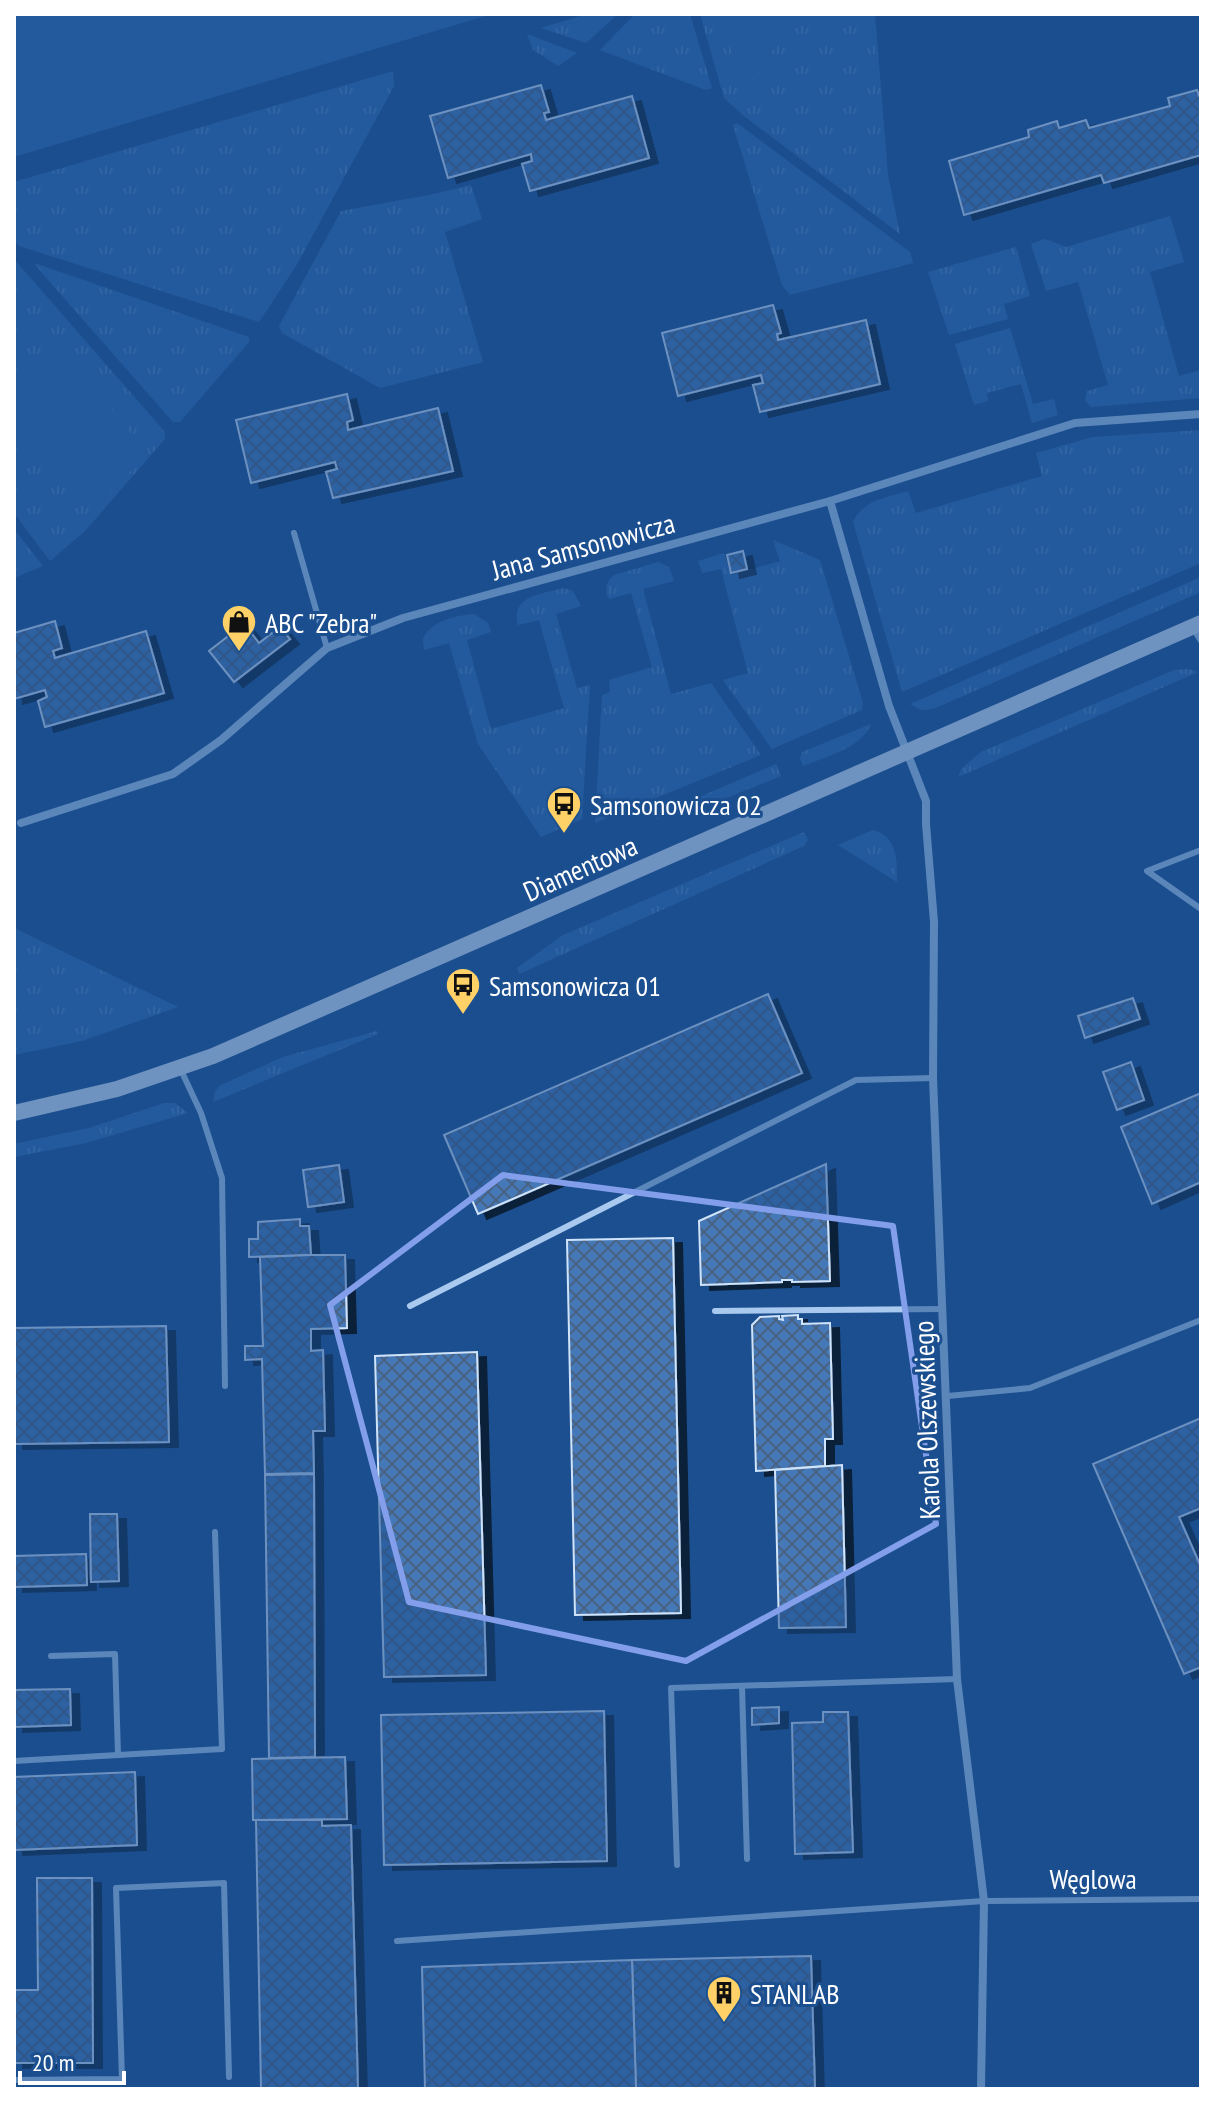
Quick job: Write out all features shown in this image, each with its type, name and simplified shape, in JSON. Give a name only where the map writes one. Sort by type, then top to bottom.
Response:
[{"type":"street","name":"Jana Samsonowicza","points":[[21,823],[173,774],[221,740],[327,648],[403,618],[830,501],[1075,423],[1201,414]]},
{"type":"street","name":"Karola Olszewskiego","points":[[830,501],[889,706],[926,801],[934,922],[933,1078],[957,1679],[984,1901],[981,2089]]},
{"type":"street","name":"Diamentowa","points":[[14,1113],[117,1089],[180,1068],[545,912],[906,752],[1198,630]]},
{"type":"lane","points":[[294,533],[327,648]]},
{"type":"lane","points":[[1201,850],[1147,871],[1201,909]]},
{"type":"lane","points":[[180,1068],[201,1113],[222,1178],[225,1386]]},
{"type":"lane","points":[[410,1306],[856,1080],[933,1078]]},
{"type":"lane","points":[[715,1311],[944,1309]]},
{"type":"lane","points":[[948,1396],[1030,1388],[1201,1320]]},
{"type":"lane","points":[[14,1761],[222,1749],[215,1532]]},
{"type":"lane","points":[[51,1656],[115,1654],[118,1755]]},
{"type":"lane","points":[[677,1865],[671,1688],[957,1679]]},
{"type":"lane","points":[[742,1686],[747,1859]]},
{"type":"lane","points":[[14,2080],[122,2079],[116,1888],[224,1883],[229,2077]]},
{"type":"lane","name":"Węglowa","points":[[397,1941],[984,1901],[1201,1899]]},
{"type":"highlighted area","points":[[503,1175],[893,1226],[936,1524],[686,1661],[409,1602],[330,1305]]},
{"type":"green space","points":[[14,14],[492,14],[14,157]]},
{"type":"green space","points":[[587,14],[618,14],[586,43],[541,28]]},
{"type":"green space","points":[[635,14],[690,14],[712,88],[706,90],[600,50]]},
{"type":"green space","points":[[700,14],[875,14],[888,175],[900,234],[724,98]]},
{"type":"green space","points":[[721,14],[794,14],[751,86],[740,83]]},
{"type":"green space","points":[[527,34],[577,53],[558,66],[533,50]]},
{"type":"green space","points":[[393,71],[394,86],[296,266],[259,322],[19,246],[14,240],[14,182]]},
{"type":"green space","points":[[737,123],[910,252],[913,263],[790,295],[782,285],[733,125]]},
{"type":"green space","points":[[471,185],[482,219],[445,232],[483,362],[380,388],[282,333],[279,326],[341,211]]},
{"type":"green space","points":[[1170,216],[1184,262],[1150,272],[1179,376],[1201,370],[1201,398],[1091,407],[1085,400],[1087,391],[1108,385],[1078,282],[1046,291],[1031,244],[1045,239],[1066,247]]},
{"type":"green space","points":[[1016,247],[1030,296],[1004,304],[1008,319],[949,335],[928,272]]},
{"type":"green space","points":[[14,259],[165,432],[165,439],[85,531],[50,561],[14,513]]},
{"type":"green space","points":[[37,264],[249,337],[249,342],[180,422],[173,422]]},
{"type":"green space","points":[[1010,328],[1033,404],[1054,399],[1058,415],[1032,423],[1021,384],[987,393],[988,401],[974,405],[955,344]]},
{"type":"green space","points":[[67,353],[147,453],[94,511],[14,420],[14,397]]},
{"type":"green space","points":[[1201,430],[1201,563],[902,692],[853,522],[863,509],[876,501],[908,491],[916,513],[1042,476],[1036,453],[1093,437]]},
{"type":"green space","points":[[14,529],[43,566],[14,578]]},
{"type":"green space","points":[[773,540],[820,560],[863,703],[862,710],[772,749],[723,680],[748,673],[721,569],[702,573],[698,561],[724,553],[731,575],[780,561]]},
{"type":"green space","points":[[658,562],[669,567],[674,581],[643,589],[671,694],[711,683],[761,755],[595,823],[602,695],[610,692],[609,680],[652,667],[631,593],[609,599],[607,586],[614,575]]},
{"type":"green space","points":[[1201,577],[1201,592],[933,709],[921,710],[910,704]]},
{"type":"green space","points":[[564,588],[573,591],[581,606],[556,614],[577,688],[590,685],[582,819],[541,837],[478,744],[449,643],[424,650],[423,639],[432,627],[452,618],[474,614],[488,623],[491,632],[467,640],[491,729],[564,708],[539,620],[518,625],[517,615],[519,607],[530,598]]},
{"type":"green space","points":[[1174,670],[1198,672],[958,777],[962,768],[981,752]]},
{"type":"green space","points":[[871,724],[851,746],[803,766],[800,759],[802,752]]},
{"type":"green space","points":[[776,764],[781,776],[724,799],[656,819],[655,816]]},
{"type":"green space","points":[[873,830],[892,844],[897,882],[838,845]]},
{"type":"green space","points":[[804,832],[808,840],[804,846],[519,974],[517,968],[563,935]]},
{"type":"green space","points":[[14,928],[178,1007],[82,1041],[14,1055]]},
{"type":"green space","points":[[377,1031],[378,1034],[213,1102],[215,1091],[221,1085],[283,1057]]},
{"type":"green space","points":[[164,1103],[175,1103],[188,1113],[86,1143],[14,1157],[14,1144],[89,1128]]},
{"type":"building","points":[[541,85],[549,112],[544,113],[546,120],[632,96],[649,158],[530,191],[522,164],[532,161],[531,154],[448,178],[430,116]]},
{"type":"building","points":[[1197,90],[1201,96],[1201,155],[1104,183],[1101,175],[964,215],[949,161],[1029,137],[1028,130],[1057,121],[1059,128],[1086,120],[1089,128],[1170,106],[1168,98]]},
{"type":"building","points":[[773,305],[781,333],[777,334],[778,340],[866,320],[880,384],[760,412],[753,385],[763,383],[761,375],[678,396],[662,333]]},
{"type":"building","points":[[347,394],[353,420],[347,422],[348,430],[438,408],[453,471],[333,498],[326,472],[337,469],[335,462],[251,483],[236,420]]},
{"type":"building","points":[[743,551],[747,569],[731,573],[727,555]]},
{"type":"building","points":[[55,621],[62,648],[53,651],[55,658],[146,631],[164,693],[45,727],[38,701],[47,697],[45,690],[14,699],[14,633]]},
{"type":"building","points":[[244,624],[259,643],[280,627],[290,639],[234,682],[209,651]]},
{"type":"building","points":[[768,994],[802,1073],[478,1214],[444,1135]]},
{"type":"building","points":[[1133,998],[1140,1019],[1085,1038],[1078,1016]]},
{"type":"building","points":[[1131,1062],[1144,1100],[1117,1110],[1103,1072]]},
{"type":"building","points":[[1201,1093],[1201,1182],[1152,1204],[1121,1127]]},
{"type":"building","points":[[826,1164],[830,1281],[782,1280],[701,1285],[699,1221]]},
{"type":"building","points":[[339,1165],[344,1202],[308,1207],[303,1170]]},
{"type":"building","points":[[300,1219],[300,1226],[309,1226],[311,1255],[249,1257],[249,1239],[258,1239],[258,1222]]},
{"type":"building","points":[[673,1238],[681,1613],[575,1615],[567,1240]]},
{"type":"building","points":[[345,1255],[347,1328],[311,1329],[311,1351],[323,1350],[325,1431],[313,1431],[314,1473],[265,1474],[262,1359],[245,1360],[245,1346],[263,1346],[260,1257]]},
{"type":"building","points":[[798,1315],[802,1324],[830,1323],[833,1439],[825,1439],[825,1466],[756,1471],[752,1325],[760,1317],[779,1316],[783,1320],[782,1316]]},
{"type":"building","points":[[166,1326],[169,1442],[14,1444],[14,1328]]},
{"type":"building","points":[[477,1352],[486,1675],[384,1677],[375,1356]]},
{"type":"building","points":[[1201,1418],[1201,1508],[1179,1517],[1201,1567],[1201,1667],[1184,1674],[1093,1464]]},
{"type":"building","points":[[842,1465],[846,1627],[779,1628],[775,1470]]},
{"type":"building","points":[[314,1474],[315,1757],[269,1758],[265,1475]]},
{"type":"building","points":[[90,1514],[117,1514],[119,1581],[91,1582]]},
{"type":"building","points":[[86,1554],[87,1585],[14,1587],[14,1556]]},
{"type":"building","points":[[70,1689],[71,1725],[14,1727],[14,1690]]},
{"type":"building","points":[[779,1707],[779,1723],[752,1725],[752,1708]]},
{"type":"building","points":[[604,1711],[607,1861],[384,1865],[381,1715]]},
{"type":"building","points":[[823,1712],[848,1712],[853,1852],[795,1854],[792,1723],[823,1722]]},
{"type":"building","points":[[345,1757],[347,1819],[253,1820],[252,1759]]},
{"type":"building","points":[[135,1772],[137,1845],[14,1850],[14,1777]]},
{"type":"building","points":[[256,1820],[322,1820],[322,1826],[351,1825],[358,2089],[261,2089]]},
{"type":"building","points":[[37,1878],[92,1878],[93,2063],[14,2063],[14,1990],[38,1990]]},
{"type":"building","name":"STANLAB","points":[[811,1956],[815,2089],[636,2089],[632,1960]]},
{"type":"building","points":[[632,1960],[636,2089],[425,2089],[422,1967]]},
{"type":"place","name":"ABC \"Zebra\"","points":[[239,653]]},
{"type":"place","name":"Samsonowicza 02","points":[[564,835]]},
{"type":"place","name":"Samsonowicza 01","points":[[463,1016]]},
{"type":"place","name":"STANLAB","points":[[724,2024]]}]
